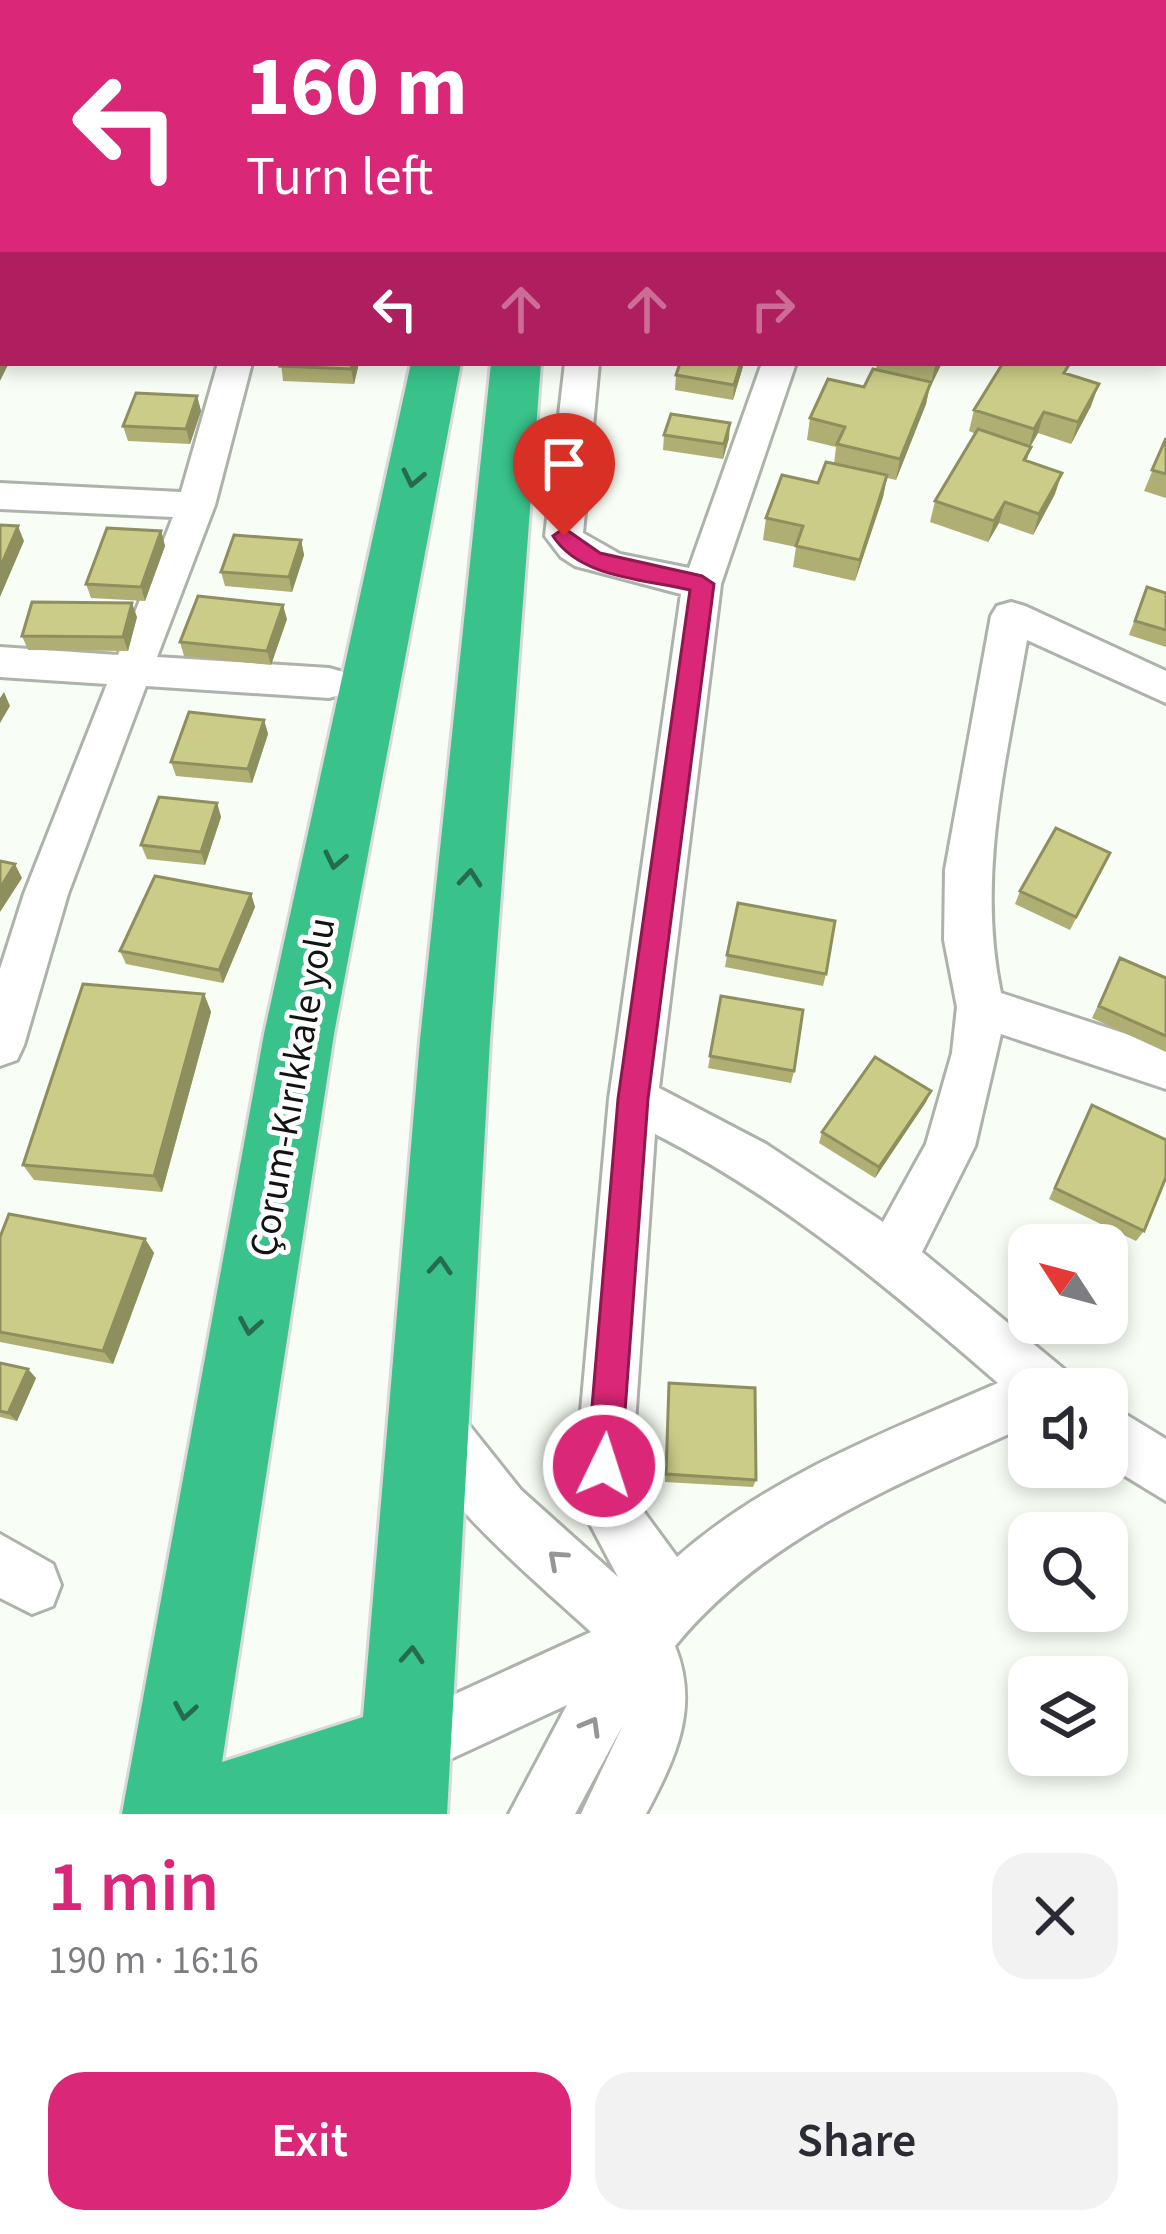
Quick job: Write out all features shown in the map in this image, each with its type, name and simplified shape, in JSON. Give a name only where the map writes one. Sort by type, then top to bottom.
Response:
[{"type":"highway","name":"Çorum-Kırıkkale yolu","points":[[168,1814],[299,1034],[435,366]]},
{"type":"highway","points":[[203,1814],[403,1781],[455,1040],[516,366]]},
{"type":"street","points":[[0,1045],[46,894],[196,505],[235,366]]},
{"type":"street","points":[[582,366],[564,536],[576,551],[594,560],[702,584]]},
{"type":"street","points":[[611,1814],[654,1734],[659,1712],[654,1662],[660,1618],[615,1522],[604,1466],[633,1099],[702,584],[778,366]]},
{"type":"street","points":[[0,496],[196,505]]},
{"type":"street","points":[[891,1256],[950,1147],[976,1053],[980,1007],[967,940],[967,870],[1011,616],[1166,688]]},
{"type":"street","points":[[0,662],[329,683]]},
{"type":"street","points":[[980,1007],[1166,1068]]},
{"type":"street","points":[[633,1099],[757,1161],[891,1256],[1022,1368]]},
{"type":"street","points":[[403,1781],[660,1618],[766,1525],[817,1495],[1008,1407]]},
{"type":"street","points":[[429,1420],[501,1510],[660,1618]]},
{"type":"street","points":[[1128,1446],[1166,1473]]},
{"type":"street","points":[[540,1814],[660,1618]]},
{"type":"building","points":[[280,366],[352,366],[351,369]]},
{"type":"building","points":[[679,366],[740,366],[734,385],[676,375]]},
{"type":"building","points":[[1001,366],[1068,366],[1064,373],[1099,384],[1078,422],[1044,412],[1034,429],[974,410]]},
{"type":"building","points":[[873,369],[931,382],[900,459],[837,444],[845,427],[810,418],[828,379],[864,387]]},
{"type":"building","points":[[136,393],[197,396],[186,429],[123,426]]},
{"type":"building","points":[[671,414],[730,423],[724,444],[664,435]]},
{"type":"building","points":[[978,429],[1031,447],[1024,460],[1062,473],[1039,514],[1005,502],[994,521],[935,501]]},
{"type":"building","points":[[1166,438],[1166,474],[1152,470]]},
{"type":"building","points":[[826,462],[887,475],[860,560],[796,546],[803,526],[766,518],[782,475],[818,483]]},
{"type":"building","points":[[0,525],[18,526],[0,568]]},
{"type":"building","points":[[107,528],[161,531],[141,587],[86,584]]},
{"type":"building","points":[[234,535],[301,540],[289,577],[221,572]]},
{"type":"building","points":[[1147,587],[1166,593],[1166,630],[1135,621]]},
{"type":"building","points":[[198,596],[283,605],[267,651],[180,642]]},
{"type":"building","points":[[32,602],[132,603],[123,637],[22,636]]},
{"type":"building","points":[[189,712],[264,720],[248,769],[171,762]]},
{"type":"building","points":[[159,797],[217,803],[201,852],[141,845]]},
{"type":"building","points":[[1056,828],[1110,853],[1076,917],[1020,891]]},
{"type":"building","points":[[0,861],[15,864],[0,888]]},
{"type":"building","points":[[155,876],[251,894],[219,970],[120,951]]},
{"type":"building","points":[[738,903],[835,921],[826,974],[727,955]]},
{"type":"building","points":[[1120,958],[1166,978],[1166,1036],[1099,1006]]},
{"type":"building","points":[[83,984],[204,994],[154,1176],[23,1165]]},
{"type":"building","points":[[721,996],[803,1010],[794,1071],[710,1056]]},
{"type":"building","points":[[875,1057],[931,1091],[879,1167],[822,1132]]},
{"type":"building","points":[[1092,1105],[1166,1140],[1166,1177],[1144,1231],[1055,1188]]},
{"type":"building","points":[[9,1214],[145,1239],[103,1351],[0,1332],[0,1237]]},
{"type":"building","points":[[0,1363],[28,1369],[8,1413],[0,1411]]},
{"type":"building","points":[[669,1383],[755,1388],[756,1480],[666,1474]]},
{"type":"route","points":[[564,536],[576,551],[594,560],[702,584],[633,1099],[604,1466]]}]
